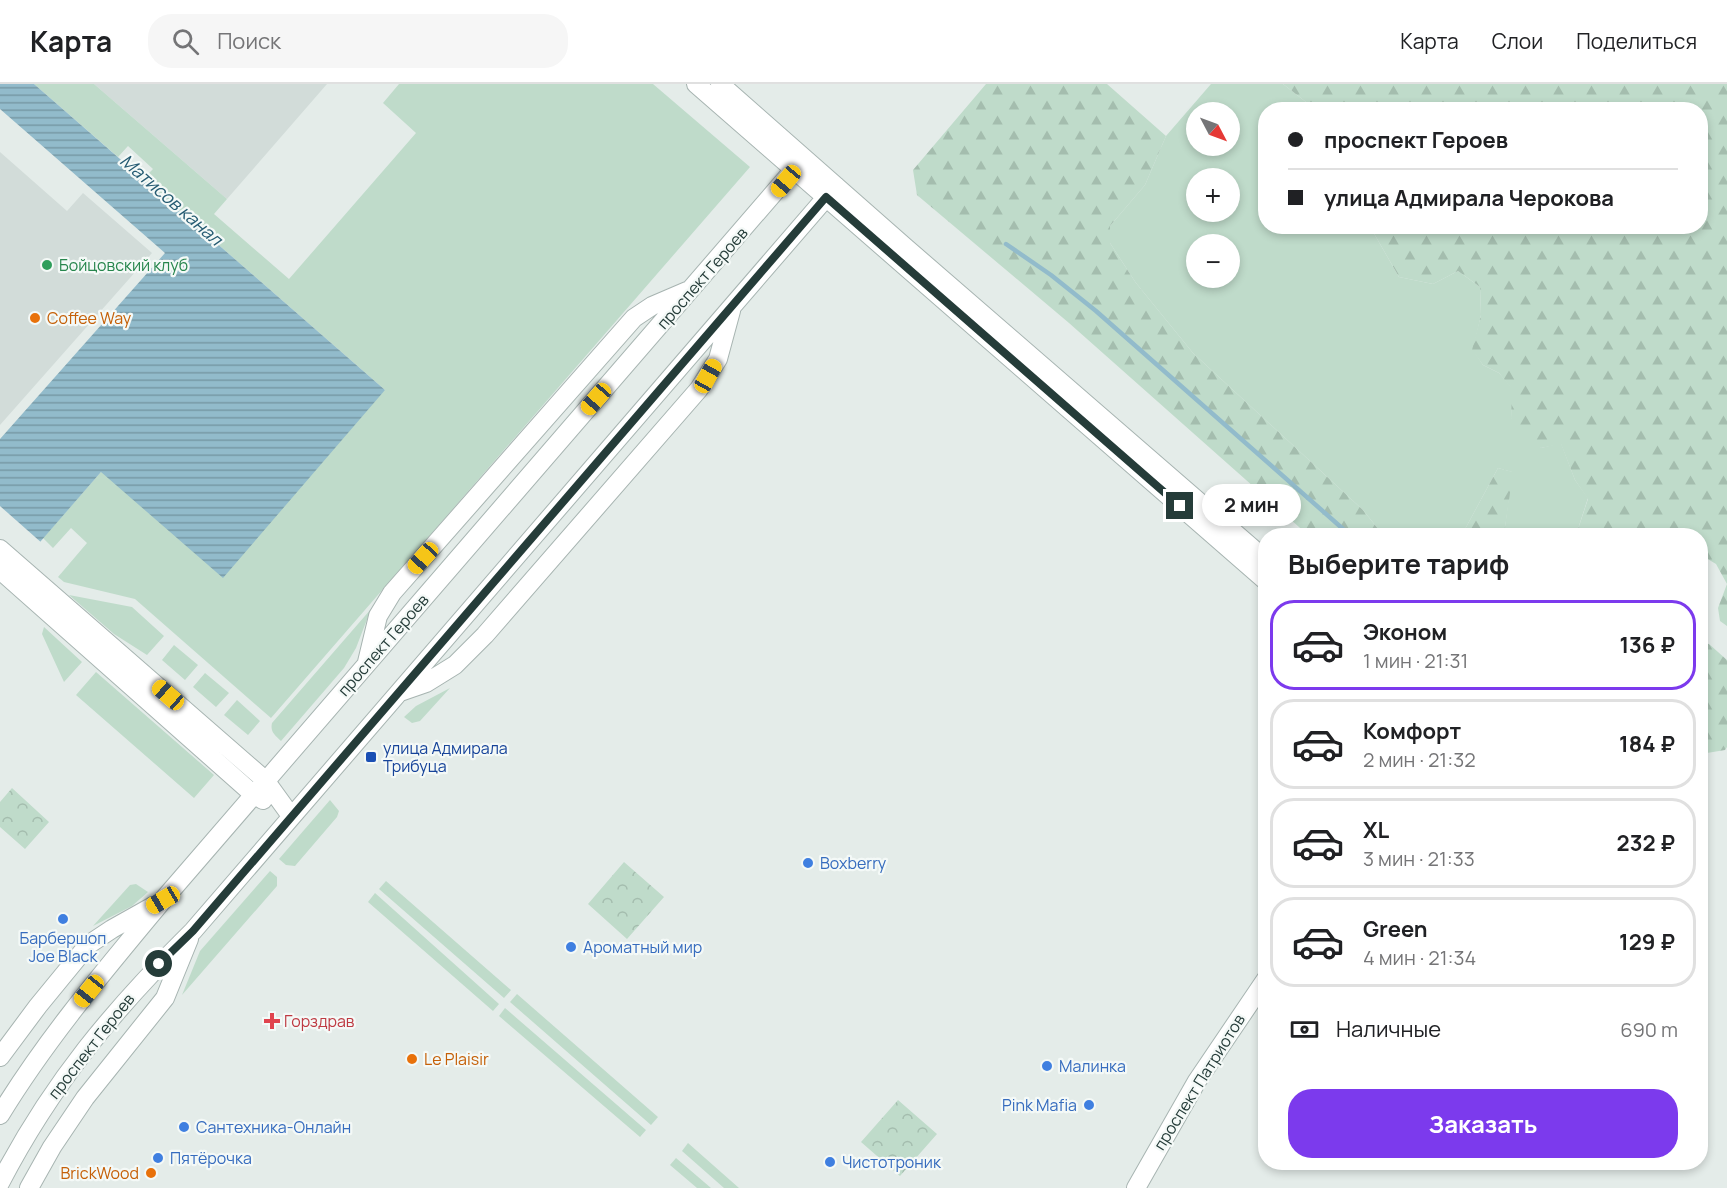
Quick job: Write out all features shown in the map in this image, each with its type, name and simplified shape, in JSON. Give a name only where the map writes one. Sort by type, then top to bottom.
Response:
[{"type":"street","points":[[696,84],[800,164],[1258,553]]},
{"type":"street","points":[[720,84],[800,164]]},
{"type":"street","name":"проспект Героев","points":[[0,1115],[21,1080],[60,1026],[163,900],[800,164]]},
{"type":"street","points":[[831,191],[1258,574]]},
{"type":"street","name":"проспект Героев","points":[[0,1183],[18,1148],[50,1097],[87,1046],[143,981],[193,931],[831,191]]},
{"type":"street","points":[[367,664],[378,616],[392,593],[634,318],[652,306],[691,289]]},
{"type":"street","points":[[398,692],[426,683],[455,665],[477,643],[699,389],[718,359],[733,305]]},
{"type":"street","points":[[0,549],[21,578],[253,794],[291,816]]},
{"type":"street","points":[[0,570],[21,578],[265,780],[291,816]]},
{"type":"street","points":[[0,1057],[88,945],[163,900]]},
{"type":"street","points":[[29,1188],[52,1147],[85,1098],[165,998],[193,931]]},
{"type":"street","name":"проспект Патриотов","points":[[1136,1188],[1197,1081],[1258,991]]},
{"type":"shaded area","points":[[94,84],[327,84],[227,199]]},
{"type":"shaded area","points":[[0,152],[67,211],[83,193],[152,253],[0,425]]},
{"type":"green space","points":[[34,84],[94,84],[227,199],[214,214],[289,279],[416,133],[383,103],[399,84],[653,84],[750,167],[271,718],[135,599],[64,582],[58,577],[87,543],[71,528],[53,548],[43,538],[101,472],[385,390],[143,179],[153,169],[128,146],[118,157]]},
{"type":"green space","points":[[986,84],[1107,84],[1166,136],[1145,185],[1110,226],[1110,243],[1136,283],[1193,353],[1363,510],[1377,528],[1300,528],[1069,323],[917,195],[913,170]]},
{"type":"green space","points":[[1211,84],[1283,84],[1306,102],[1258,102],[1258,234],[1374,234],[1399,277],[1433,284],[1458,271],[1480,287],[1481,315],[1473,350],[1483,365],[1499,373],[1513,389],[1511,418],[1541,448],[1561,443],[1575,480],[1588,498],[1578,528],[1505,528],[1512,472],[1498,468],[1466,528],[1377,528],[1363,510],[1193,353],[1136,283],[1110,243],[1110,226],[1145,185],[1166,136],[1186,113],[1186,156],[1240,156],[1240,102],[1195,102]]},
{"type":"green space","points":[[1283,84],[1727,84],[1727,584],[1716,564],[1708,559],[1708,528],[1578,528],[1588,499],[1575,480],[1561,444],[1541,448],[1517,440],[1511,418],[1512,389],[1499,373],[1483,365],[1472,350],[1481,315],[1480,287],[1458,271],[1433,284],[1399,277],[1374,234],[1708,234],[1708,102],[1306,102]]},
{"type":"green space","points":[[1498,468],[1513,472],[1505,528],[1466,528]]},
{"type":"green space","points":[[1727,584],[1727,626],[1720,621],[1718,608]]},
{"type":"green space","points":[[69,595],[132,607],[164,636],[147,655],[114,634]]},
{"type":"green space","points":[[371,609],[356,648],[344,668],[281,741],[272,731],[272,723]]},
{"type":"green space","points":[[44,627],[82,662],[64,682],[42,634]]},
{"type":"green space","points":[[1708,644],[1727,660],[1727,747],[1725,750],[1708,753]]},
{"type":"green space","points":[[174,645],[198,665],[185,680],[162,660]]},
{"type":"green space","points":[[96,672],[214,775],[194,798],[76,695]]},
{"type":"green space","points":[[205,673],[229,693],[216,707],[193,687]]},
{"type":"green space","points":[[450,688],[420,721],[412,723],[404,717],[416,706]]},
{"type":"green space","points":[[237,700],[260,721],[248,735],[224,715]]},
{"type":"green space","points":[[12,788],[49,822],[25,849],[0,827],[0,802]]},
{"type":"green space","points":[[330,800],[339,811],[337,817],[295,866],[286,865],[279,859]]},
{"type":"green space","points":[[624,862],[664,897],[627,939],[588,904]]},
{"type":"green space","points":[[270,871],[277,877],[277,886],[182,995],[200,951]]},
{"type":"green space","points":[[386,881],[511,990],[504,998],[379,889]]},
{"type":"green space","points":[[136,884],[148,892],[132,906],[93,926],[130,885]]},
{"type":"green space","points":[[375,893],[499,1004],[493,1011],[368,902]]},
{"type":"green space","points":[[517,994],[658,1117],[651,1125],[510,1002]]},
{"type":"green space","points":[[505,1008],[646,1130],[640,1137],[499,1016]]},
{"type":"green space","points":[[898,1100],[937,1134],[900,1176],[861,1142]]},
{"type":"green space","points":[[688,1143],[739,1188],[724,1188],[682,1151]]},
{"type":"green space","points":[[676,1158],[711,1188],[697,1188],[670,1165]]},
{"type":"water","points":[[0,84],[34,84],[385,390],[223,578],[101,472],[0,588],[0,439],[165,253],[0,109]]},
{"type":"pier","points":[[0,506],[43,544],[0,591]]},
{"type":"waterway","points":[[1006,244],[1051,275],[1096,311],[1342,528]]},
{"type":"place","name":"Бойцовский клуб","points":[[47,265]]},
{"type":"place","name":"Coffee Way","points":[[35,318]]},
{"type":"place","name":"улица Адмирала Трибуца","points":[[371,757]]},
{"type":"place","name":"Boxberry","points":[[808,863]]},
{"type":"place","name":"Барбершоп Joe Black","points":[[63,919]]},
{"type":"place","name":"Ароматный мир","points":[[571,947]]},
{"type":"place","name":"Горздрав","points":[[272,1021]]},
{"type":"place","name":"Le Plaisir","points":[[412,1059]]},
{"type":"place","name":"Малинка","points":[[1047,1066]]},
{"type":"place","name":"Pink Mafia","points":[[1089,1105]]},
{"type":"place","name":"Сантехника-Онлайн","points":[[184,1127]]},
{"type":"place","name":"Пятёрочка","points":[[158,1158]]},
{"type":"place","name":"Чистотроник","points":[[830,1162]]},
{"type":"place","name":"BrickWood","points":[[151,1173]]},
{"type":"route","points":[[159,964],[193,931],[826,197],[1180,506]]},
{"type":"water label","name":"Матисов канал","points":[[171,200]]}]
